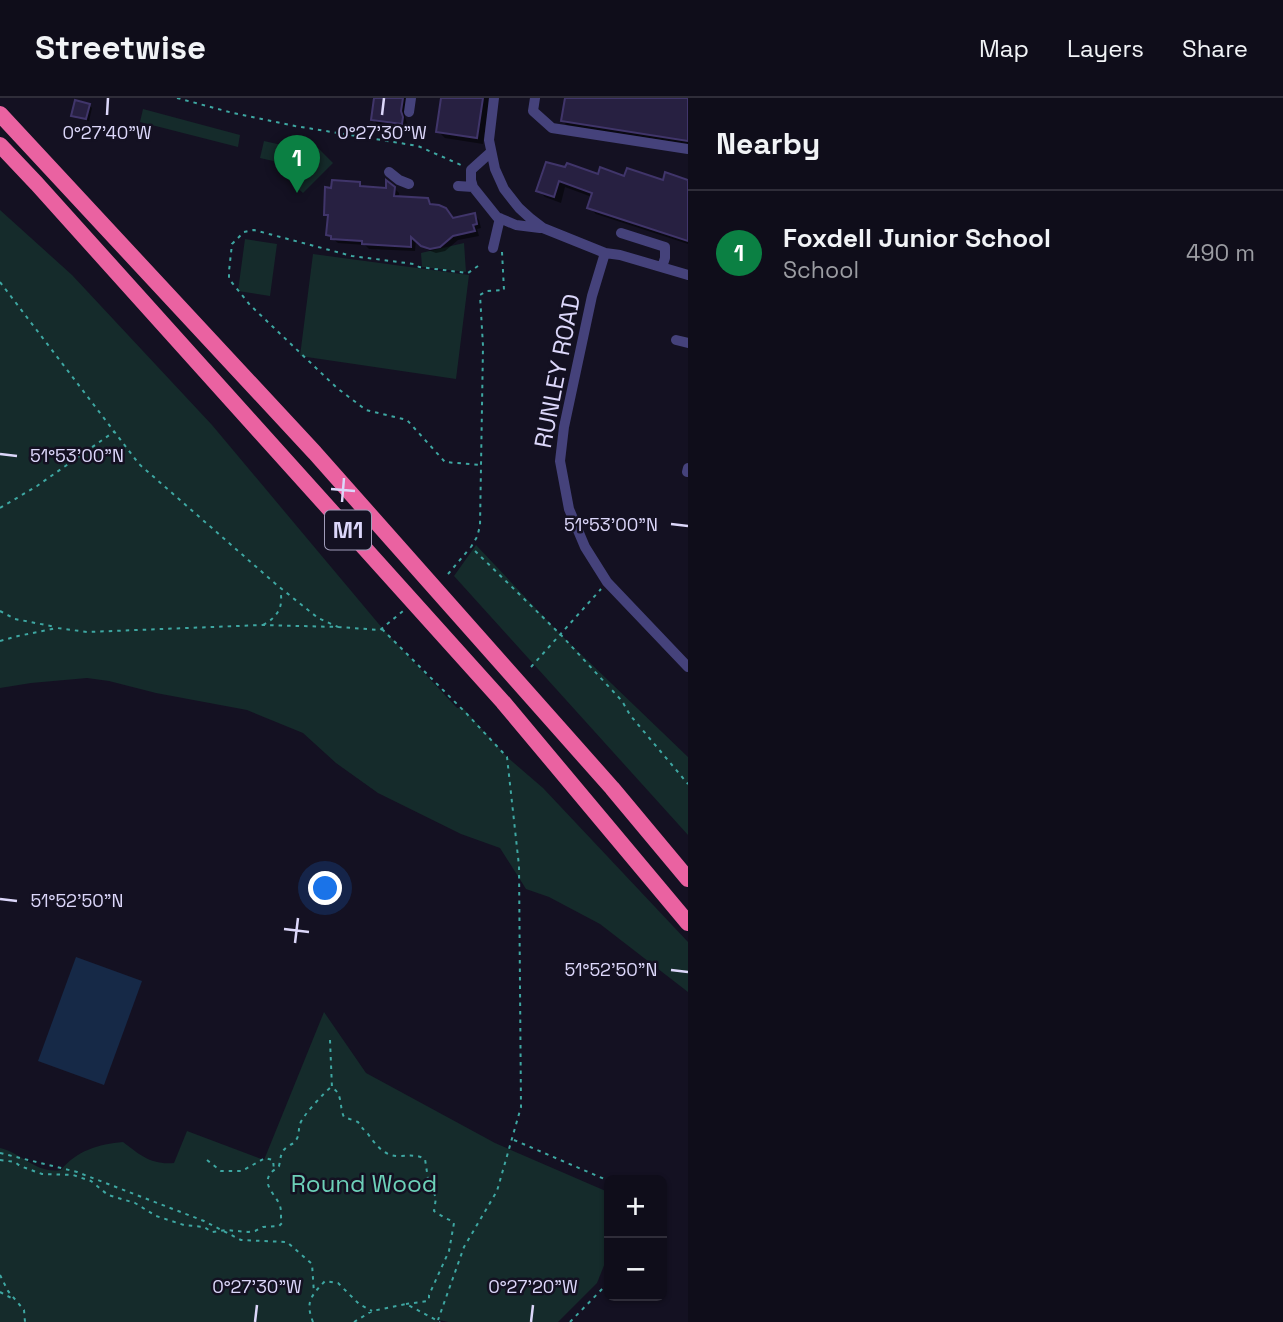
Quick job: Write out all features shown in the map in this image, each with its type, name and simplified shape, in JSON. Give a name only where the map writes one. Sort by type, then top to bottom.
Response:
[{"type":"highway","name":"M1","points":[[0,114],[314,453],[612,788],[688,879]]},
{"type":"highway","name":"M1","points":[[0,145],[503,702],[688,923]]},
{"type":"street","points":[[409,112],[411,98]]},
{"type":"street","points":[[494,98],[489,140],[495,169],[519,208],[543,228]]},
{"type":"street","points":[[535,98],[533,111],[552,128],[688,149]]},
{"type":"street","points":[[491,152],[471,170],[471,180],[473,187],[497,217],[543,228],[605,253],[688,275]]},
{"type":"street","points":[[389,172],[410,184]]},
{"type":"street","points":[[458,186],[473,187]]},
{"type":"street","points":[[497,247],[504,220],[519,208]]},
{"type":"street","points":[[621,233],[665,247],[662,267]]},
{"type":"street","points":[[640,261],[647,241]]},
{"type":"street","name":"RUNLEY ROAD","points":[[605,253],[592,296],[564,427],[560,461],[569,509],[585,547],[607,582],[688,667]]},
{"type":"street","points":[[676,340],[688,343]]},
{"type":"path","points":[[177,98],[233,113],[418,146],[467,167]]},
{"type":"path","points":[[478,266],[468,273],[419,267],[414,264],[352,256],[254,230],[244,232],[232,244],[229,279],[250,305],[337,388],[366,410],[407,420],[445,462],[481,465]]},
{"type":"path","points":[[448,574],[471,547],[480,526],[483,346],[480,295],[487,291],[504,290],[497,247]]},
{"type":"path","points":[[0,282],[139,464],[278,586],[318,618],[338,627]]},
{"type":"path","points":[[0,508],[37,486],[115,431]]},
{"type":"path","points":[[471,547],[561,635],[622,701],[630,715],[688,784]]},
{"type":"path","points":[[531,667],[607,582]]},
{"type":"path","points":[[262,625],[271,620],[281,607],[282,597],[278,586]]},
{"type":"path","points":[[0,611],[15,619],[87,632],[262,625],[380,630],[404,610]]},
{"type":"path","points":[[0,641],[57,628]]},
{"type":"path","points":[[382,629],[507,757],[520,894],[521,1107],[497,1191],[464,1247],[439,1321],[406,1304]]},
{"type":"path","points":[[330,1041],[332,1086],[338,1093],[344,1117],[358,1122],[384,1153],[401,1157],[417,1155],[425,1159],[428,1178],[436,1198],[433,1211],[453,1222],[449,1251],[428,1301],[372,1311],[354,1322]]},
{"type":"path","points":[[0,1160],[15,1162],[42,1174],[72,1175],[91,1181],[108,1195],[135,1203],[156,1216],[184,1225],[204,1227],[212,1232],[248,1232],[279,1226],[282,1223],[279,1215],[280,1204],[270,1190],[270,1173],[279,1166],[281,1154],[286,1147],[295,1142],[300,1123],[309,1110],[332,1086]]},
{"type":"path","points":[[512,1139],[604,1179]]},
{"type":"path","points":[[0,1153],[77,1172],[204,1221],[241,1240],[287,1242],[312,1264],[314,1293]]},
{"type":"path","points":[[207,1160],[220,1171],[242,1171],[265,1158],[273,1160],[274,1171]]},
{"type":"path","points":[[0,1275],[8,1291],[24,1310],[25,1322]]},
{"type":"path","points":[[313,1322],[309,1309],[310,1300],[324,1281],[338,1283],[359,1304],[372,1311]]},
{"type":"path","points":[[570,1322],[604,1287]]},
{"type":"path","points":[[0,1292],[16,1300]]},
{"type":"green space","points":[[143,109],[240,135],[238,147],[140,122]]},
{"type":"green space","points":[[264,141],[295,148],[291,165],[260,158]]},
{"type":"green space","points":[[317,147],[333,163],[303,193],[285,177]]},
{"type":"green space","points":[[0,210],[72,275],[212,425],[383,629],[457,708],[463,708],[507,757],[543,788],[688,942],[688,992],[600,924],[549,897],[526,889],[500,848],[461,834],[378,793],[336,763],[303,733],[247,710],[109,681],[87,678],[0,688]]},
{"type":"green space","points":[[245,239],[277,244],[270,296],[238,291]]},
{"type":"green space","points":[[464,243],[466,272],[422,267],[421,253]]},
{"type":"green space","points":[[313,254],[469,275],[456,379],[300,356]]},
{"type":"green space","points":[[476,545],[561,635],[688,757],[688,835],[454,576]]},
{"type":"green space","name":"Round Wood","points":[[324,1012],[366,1073],[495,1143],[604,1190],[604,1266],[597,1283],[558,1322],[0,1322],[0,1148],[44,1169],[52,1170],[61,1170],[74,1158],[89,1150],[123,1142],[152,1161],[174,1163],[187,1131],[264,1160]]},
{"type":"water","points":[[76,957],[142,981],[104,1085],[38,1061]]},
{"type":"building","points":[[374,98],[403,98],[402,124],[371,120]]},
{"type":"building","points":[[441,98],[483,98],[477,138],[436,132]]},
{"type":"building","points":[[565,98],[688,98],[688,141],[561,121]]},
{"type":"building","points":[[75,100],[90,104],[86,119],[71,116]]},
{"type":"building","points":[[546,162],[565,167],[567,163],[598,174],[600,167],[624,176],[627,168],[663,180],[665,172],[688,180],[688,241],[587,208],[592,193],[559,181],[554,197],[536,191]]},
{"type":"building","points":[[332,180],[360,182],[360,186],[386,188],[386,180],[395,187],[394,196],[428,198],[430,204],[446,208],[453,218],[475,213],[475,231],[453,236],[440,247],[430,249],[421,246],[411,237],[411,247],[331,239],[331,236],[326,235],[328,215],[324,215],[325,187],[331,188]]},
{"type":"place","name":"Foxdell Junior School","points":[[297,193]]}]
